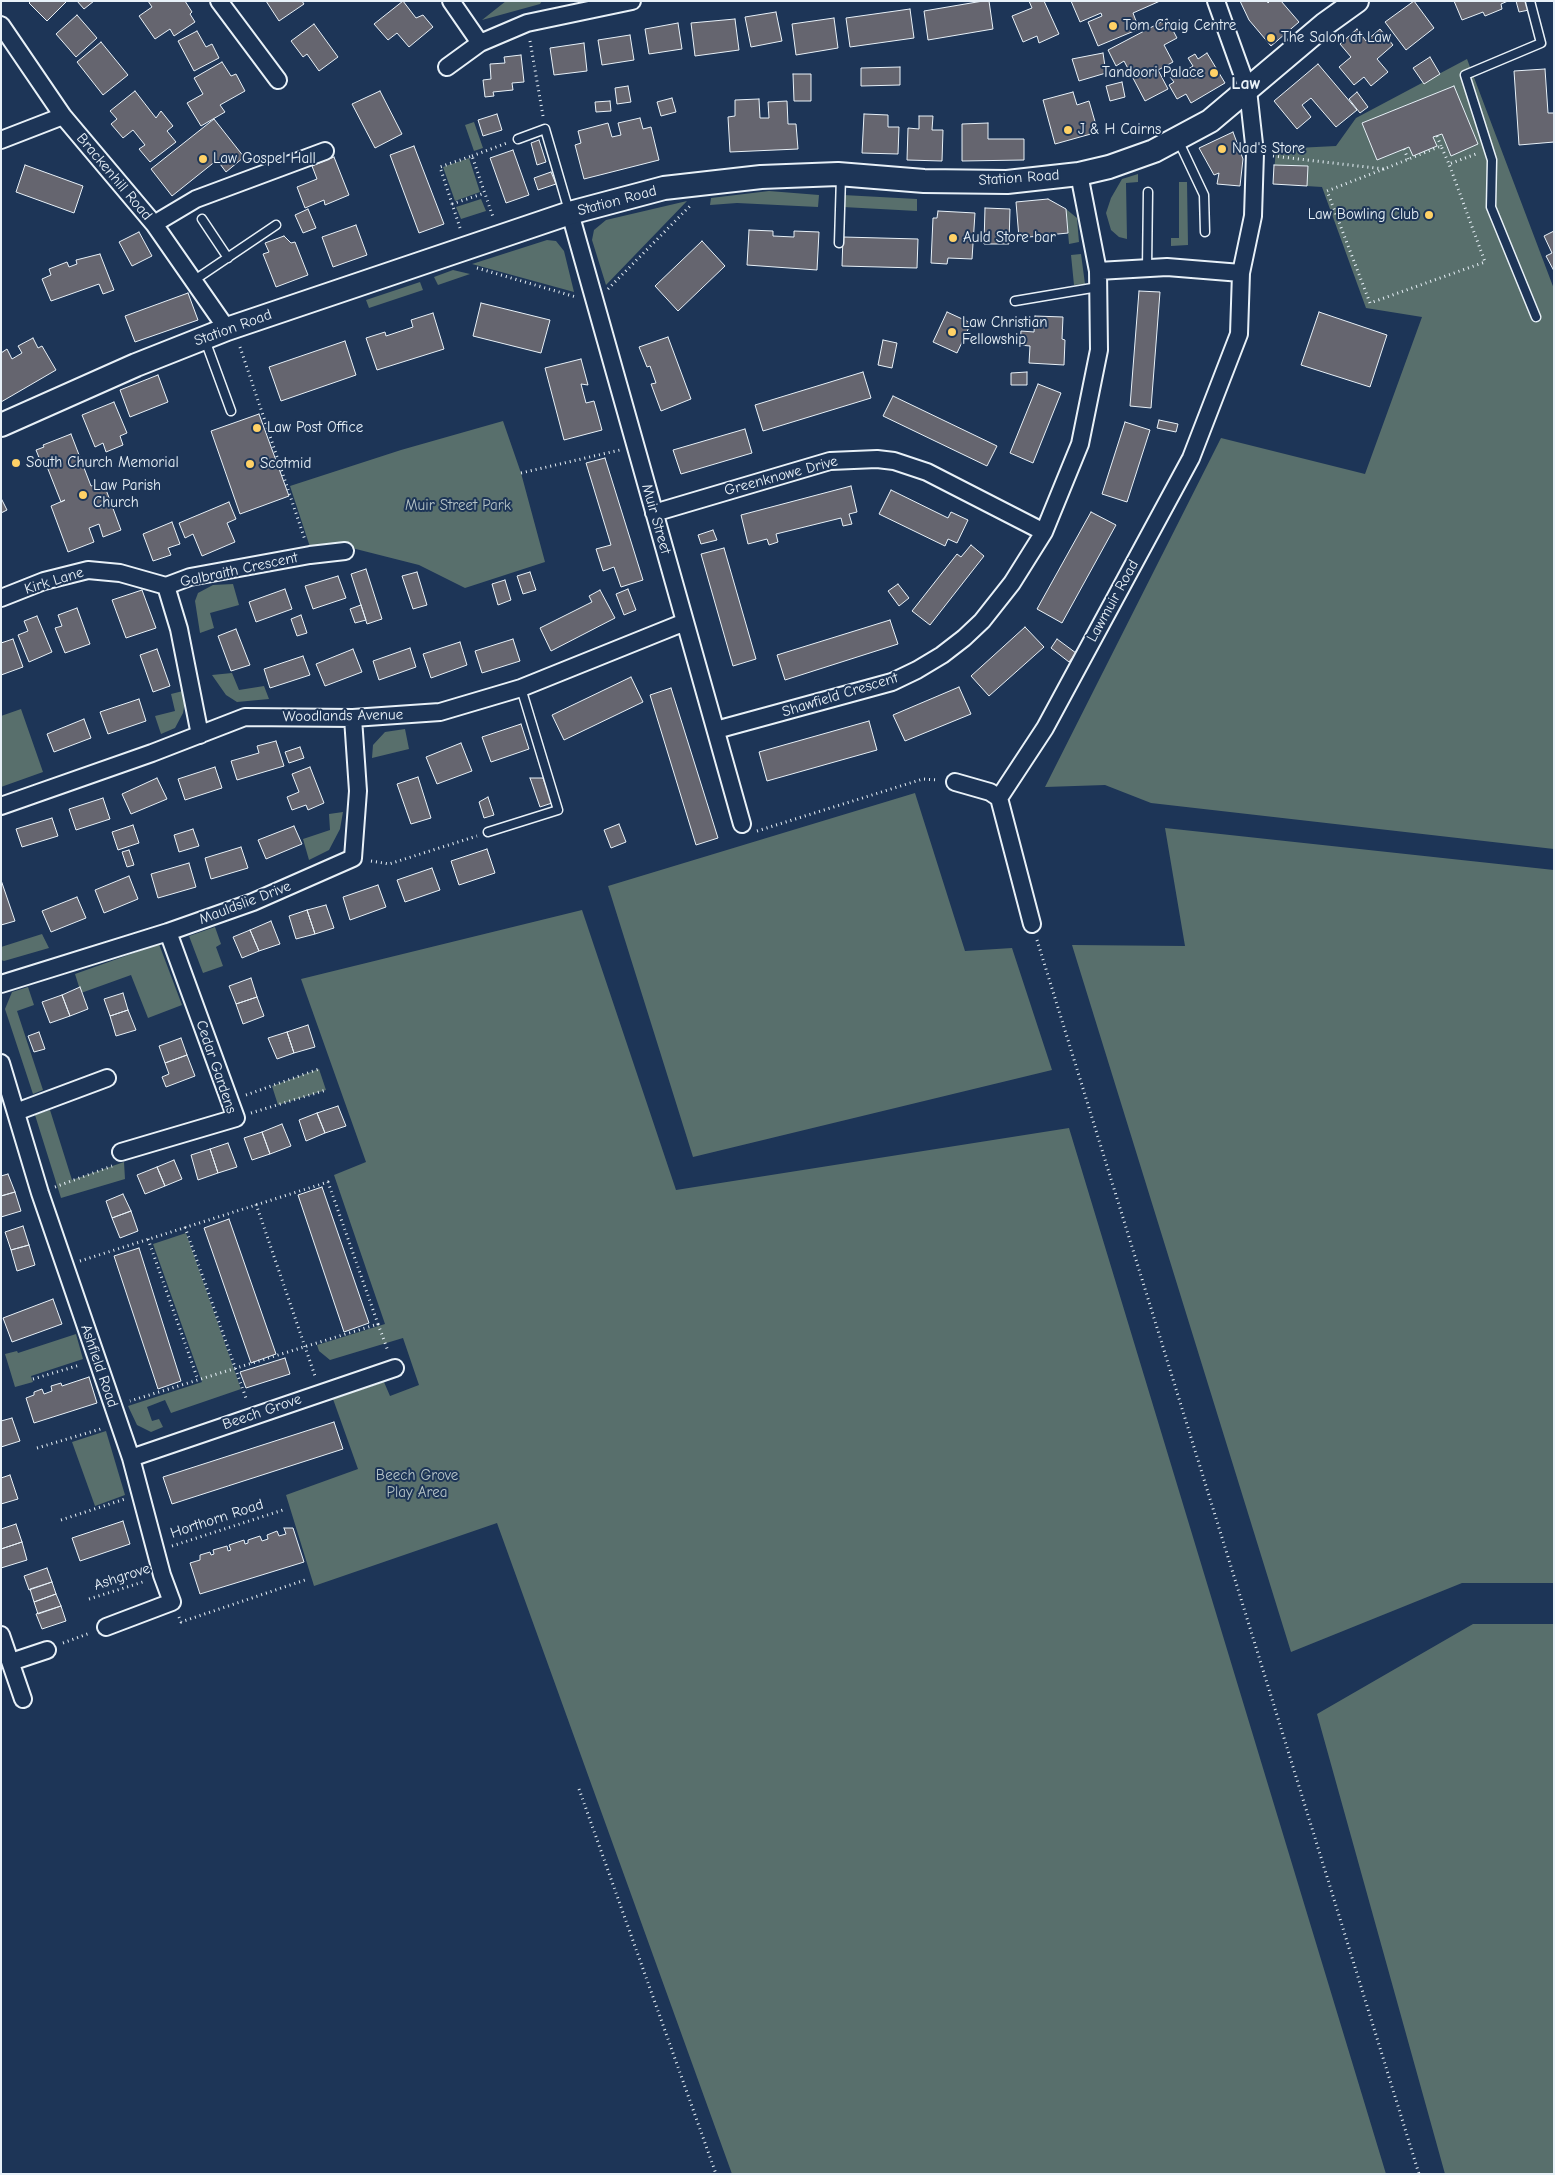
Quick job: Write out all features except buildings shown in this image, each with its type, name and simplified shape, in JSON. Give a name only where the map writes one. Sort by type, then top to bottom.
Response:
[{"type":"main road","name":"Station Road","points":[[1,425],[136,365],[230,328],[570,213],[664,188],[761,177],[841,174],[924,181],[1007,182],[1079,174],[1109,167],[1178,140],[1210,121],[1326,24],[1357,1]]},
{"type":"street","points":[[219,1],[278,80]]},
{"type":"street","points":[[451,1],[480,43]]},
{"type":"street","points":[[447,67],[480,43],[527,24],[632,1]]},
{"type":"street","name":"Lawmuir Road","points":[[999,798],[1044,728],[1191,458],[1239,334],[1241,273],[1253,216],[1255,152],[1248,90],[1216,1]]},
{"type":"street","name":"Brackenhill Road","points":[[1,26],[63,116],[154,224],[193,281],[230,328]]},
{"type":"street","points":[[1,140],[63,116]]},
{"type":"street","points":[[154,224],[196,199],[325,151]]},
{"type":"street","name":"Shawfield Crescent","points":[[716,730],[892,682],[918,670],[942,655],[982,621],[1012,583],[1044,532],[1080,444],[1099,350],[1098,279],[1079,174]]},
{"type":"street","name":"Muir Street","points":[[570,213],[742,824]]},
{"type":"street","points":[[1098,279],[1147,268],[1167,267],[1241,273]]},
{"type":"street","name":"Greenknowe Drive","points":[[654,513],[830,461],[877,459],[894,461],[927,472],[1044,532]]},
{"type":"street","name":"Galbraith Crescent","points":[[200,735],[179,629],[166,586],[190,577],[310,555],[345,551]]},
{"type":"street","name":"Kirk Lane","points":[[1,598],[44,581],[88,570],[120,573],[166,586]]},
{"type":"street","name":"Woodlands Avenue","points":[[1,806],[200,735],[244,717],[353,718],[440,712],[520,688],[685,622]]},
{"type":"street","points":[[353,718],[358,791],[353,858]]},
{"type":"street","points":[[955,782],[990,792],[999,798],[1032,924]]},
{"type":"street","name":"Mauldslie Drive","points":[[1,984],[168,932],[253,902],[353,858]]},
{"type":"street","name":"Cedar Gardens","points":[[121,1152],[236,1118],[168,932]]},
{"type":"street","name":"Ashfield Road","points":[[1,1063],[40,1193],[131,1458],[155,1551],[172,1602]]},
{"type":"street","points":[[16,1112],[107,1078]]},
{"type":"street","name":"Beech Grove","points":[[131,1458],[395,1368]]},
{"type":"street","points":[[106,1627],[172,1602]]},
{"type":"street","points":[[1,1635],[23,1699]]},
{"type":"street","points":[[11,1662],[46,1650]]},
{"type":"lane","points":[[1530,1],[1540,43],[1465,75],[1492,160],[1490,207],[1536,317]]},
{"type":"lane","points":[[518,139],[545,129],[570,213]]},
{"type":"lane","points":[[1178,140],[1204,195],[1205,232]]},
{"type":"lane","points":[[838,243],[841,174]]},
{"type":"lane","points":[[1147,268],[1148,192]]},
{"type":"lane","points":[[202,219],[228,258]]},
{"type":"lane","points":[[193,281],[276,225]]},
{"type":"lane","points":[[1014,301],[1098,279]]},
{"type":"lane","points":[[204,338],[231,411]]},
{"type":"lane","points":[[488,832],[558,810],[520,688]]},
{"type":"path","points":[[527,24],[545,129]]},
{"type":"path","points":[[1437,136],[1449,164],[1485,262],[1370,303],[1328,191],[1441,146]]},
{"type":"path","points":[[467,248],[440,167],[518,139]]},
{"type":"path","points":[[1404,149],[1408,159]]},
{"type":"path","points":[[1449,164],[1489,149]]},
{"type":"path","points":[[472,156],[500,237]]},
{"type":"path","points":[[1275,157],[1384,169]]},
{"type":"path","points":[[440,257],[595,302],[712,183]]},
{"type":"path","points":[[452,204],[485,194]]},
{"type":"path","points":[[230,328],[310,555]]},
{"type":"path","points":[[521,473],[635,446]]},
{"type":"path","points":[[742,824],[759,831],[924,779],[955,782]]},
{"type":"path","points":[[353,858],[389,864],[488,832]]},
{"type":"path","points":[[1032,924],[1419,2174]]},
{"type":"path","points":[[229,1101],[319,1069]]},
{"type":"path","points":[[236,1118],[326,1090]]},
{"type":"path","points":[[40,1193],[124,1162],[121,1152]]},
{"type":"path","points":[[65,1266],[328,1182],[395,1368]]},
{"type":"path","points":[[256,1204],[321,1393]]},
{"type":"path","points":[[185,1227],[252,1416]]},
{"type":"path","points":[[148,1239],[198,1380]]},
{"type":"path","points":[[113,1406],[378,1324]]},
{"type":"path","points":[[33,1379],[97,1360]]},
{"type":"path","points":[[37,1448],[119,1424]]},
{"type":"path","points":[[61,1520],[140,1494]]},
{"type":"path","name":"Horthorn Road","points":[[155,1551],[286,1509]]},
{"type":"path","name":"Ashgrove","points":[[89,1599],[162,1575]]},
{"type":"path","points":[[172,1602],[181,1622],[308,1579]]},
{"type":"path","points":[[46,1650],[106,1627]]},
{"type":"path","points":[[579,1789],[716,2174]]},
{"type":"green space","points":[[506,1],[542,1],[540,4],[482,20]]},
{"type":"green space","points":[[1467,59],[1554,289],[1554,849],[1151,803],[1105,785],[1045,787],[1221,438],[1365,474],[1422,317],[1366,308],[1322,187],[1273,184],[1276,149],[1336,146],[1356,118]]},
{"type":"green space","points":[[474,122],[483,148],[474,151],[465,125]]},
{"type":"green space","points":[[469,158],[480,192],[455,201],[443,167]]},
{"type":"green space","points":[[1138,174],[1138,182],[1126,183],[1127,239],[1119,237],[1111,230],[1106,213],[1111,198],[1122,179]]},
{"type":"green space","points":[[1179,182],[1187,182],[1188,245],[1171,246],[1171,238],[1179,238]]},
{"type":"green space","points":[[769,191],[819,195],[818,207],[737,203],[710,205],[711,198]]},
{"type":"green space","points":[[843,195],[917,199],[917,211],[843,207]]},
{"type":"green space","points":[[481,199],[486,211],[461,219],[456,207]]},
{"type":"green space","points":[[687,201],[606,285],[592,240],[594,230],[606,220]]},
{"type":"green space","points":[[1066,209],[1077,218],[1079,242],[1069,244]]},
{"type":"green space","points":[[547,240],[556,241],[564,251],[574,292],[472,264]]},
{"type":"green space","points":[[1081,254],[1085,284],[1074,285],[1071,255]]},
{"type":"green space","points":[[453,270],[470,274],[438,285],[434,277]]},
{"type":"green space","points":[[420,282],[423,290],[369,308],[366,300]]},
{"type":"green space","name":"Muir Street Park","points":[[503,421],[521,473],[545,562],[465,588],[419,565],[344,546],[310,547],[290,486],[401,450]]},
{"type":"green space","points":[[233,584],[239,605],[210,613],[214,628],[200,633],[195,601],[198,593],[213,585]]},
{"type":"green space","points":[[232,673],[239,690],[264,686],[269,699],[237,702],[226,695],[212,675]]},
{"type":"green space","points":[[187,690],[183,713],[175,728],[161,734],[155,716],[175,711],[171,694]]},
{"type":"green space","points":[[21,709],[43,772],[1,787],[1,716]]},
{"type":"green space","points":[[405,729],[409,749],[372,758],[373,745],[385,732]]},
{"type":"green space","points":[[915,793],[965,951],[1012,948],[1052,1070],[693,1157],[608,886]]},
{"type":"green space","points":[[343,812],[340,829],[329,850],[309,860],[303,839],[330,830],[329,814]]},
{"type":"green space","points":[[1165,828],[1554,870],[1554,1583],[1462,1583],[1291,1652],[1072,945],[1185,946]]},
{"type":"green space","name":"Beech Grove Play Area","points":[[582,910],[676,1190],[1069,1128],[1386,2174],[732,2174],[497,1523],[314,1586],[286,1495],[358,1469],[333,1399],[384,1382],[390,1396],[419,1385],[403,1338],[330,1360],[319,1351],[317,1345],[385,1324],[334,1175],[366,1162],[301,979]]},
{"type":"green space","points":[[215,927],[221,944],[216,947],[223,966],[203,973],[189,936]]},
{"type":"green space","points":[[42,934],[49,948],[4,961],[1,960],[1,947]]},
{"type":"green space","points":[[159,944],[182,1005],[148,1018],[131,975],[81,993],[75,974]]},
{"type":"green space","points":[[28,987],[34,1005],[17,1011],[43,1090],[33,1094],[5,1009],[12,992]]},
{"type":"green space","points":[[319,1069],[326,1090],[278,1105],[272,1086]]},
{"type":"green space","points":[[50,1110],[72,1180],[124,1162],[125,1179],[61,1198],[35,1115]]},
{"type":"green space","points":[[186,1233],[241,1389],[171,1413],[165,1400],[147,1407],[152,1421],[159,1419],[163,1427],[151,1432],[137,1425],[128,1406],[202,1382],[153,1244]]},
{"type":"green space","points":[[76,1334],[83,1359],[31,1376],[33,1382],[15,1387],[5,1354],[17,1351],[18,1353]]},
{"type":"green space","points":[[106,1431],[125,1495],[95,1506],[72,1442]]},
{"type":"green space","points":[[1473,1624],[1554,1624],[1554,2174],[1445,2174],[1317,1714]]},
{"type":"place","name":"Tom Craig Centre","points":[[1113,26]]},
{"type":"place","name":"The Salon at Law","points":[[1271,38]]},
{"type":"place","name":"Tandoori Palace","points":[[1214,73]]},
{"type":"place","name":"J & H Cairns","points":[[1068,130]]},
{"type":"place","name":"Nad's Store","points":[[1222,149]]},
{"type":"place","name":"Law Gospel Hall","points":[[203,159]]},
{"type":"place","name":"Law Bowling Club","points":[[1429,215]]},
{"type":"place","name":"Auld Store bar","points":[[953,238]]},
{"type":"place","name":"Law Christian Fellowship","points":[[952,332]]},
{"type":"place","name":"Law Post Office","points":[[257,428]]},
{"type":"place","name":"South Church Memorial","points":[[16,463]]},
{"type":"place","name":"Scotmid","points":[[250,464]]},
{"type":"place","name":"Law Parish Church","points":[[83,495]]},
{"type":"district","name":"Law","points":[[1246,84]]}]
